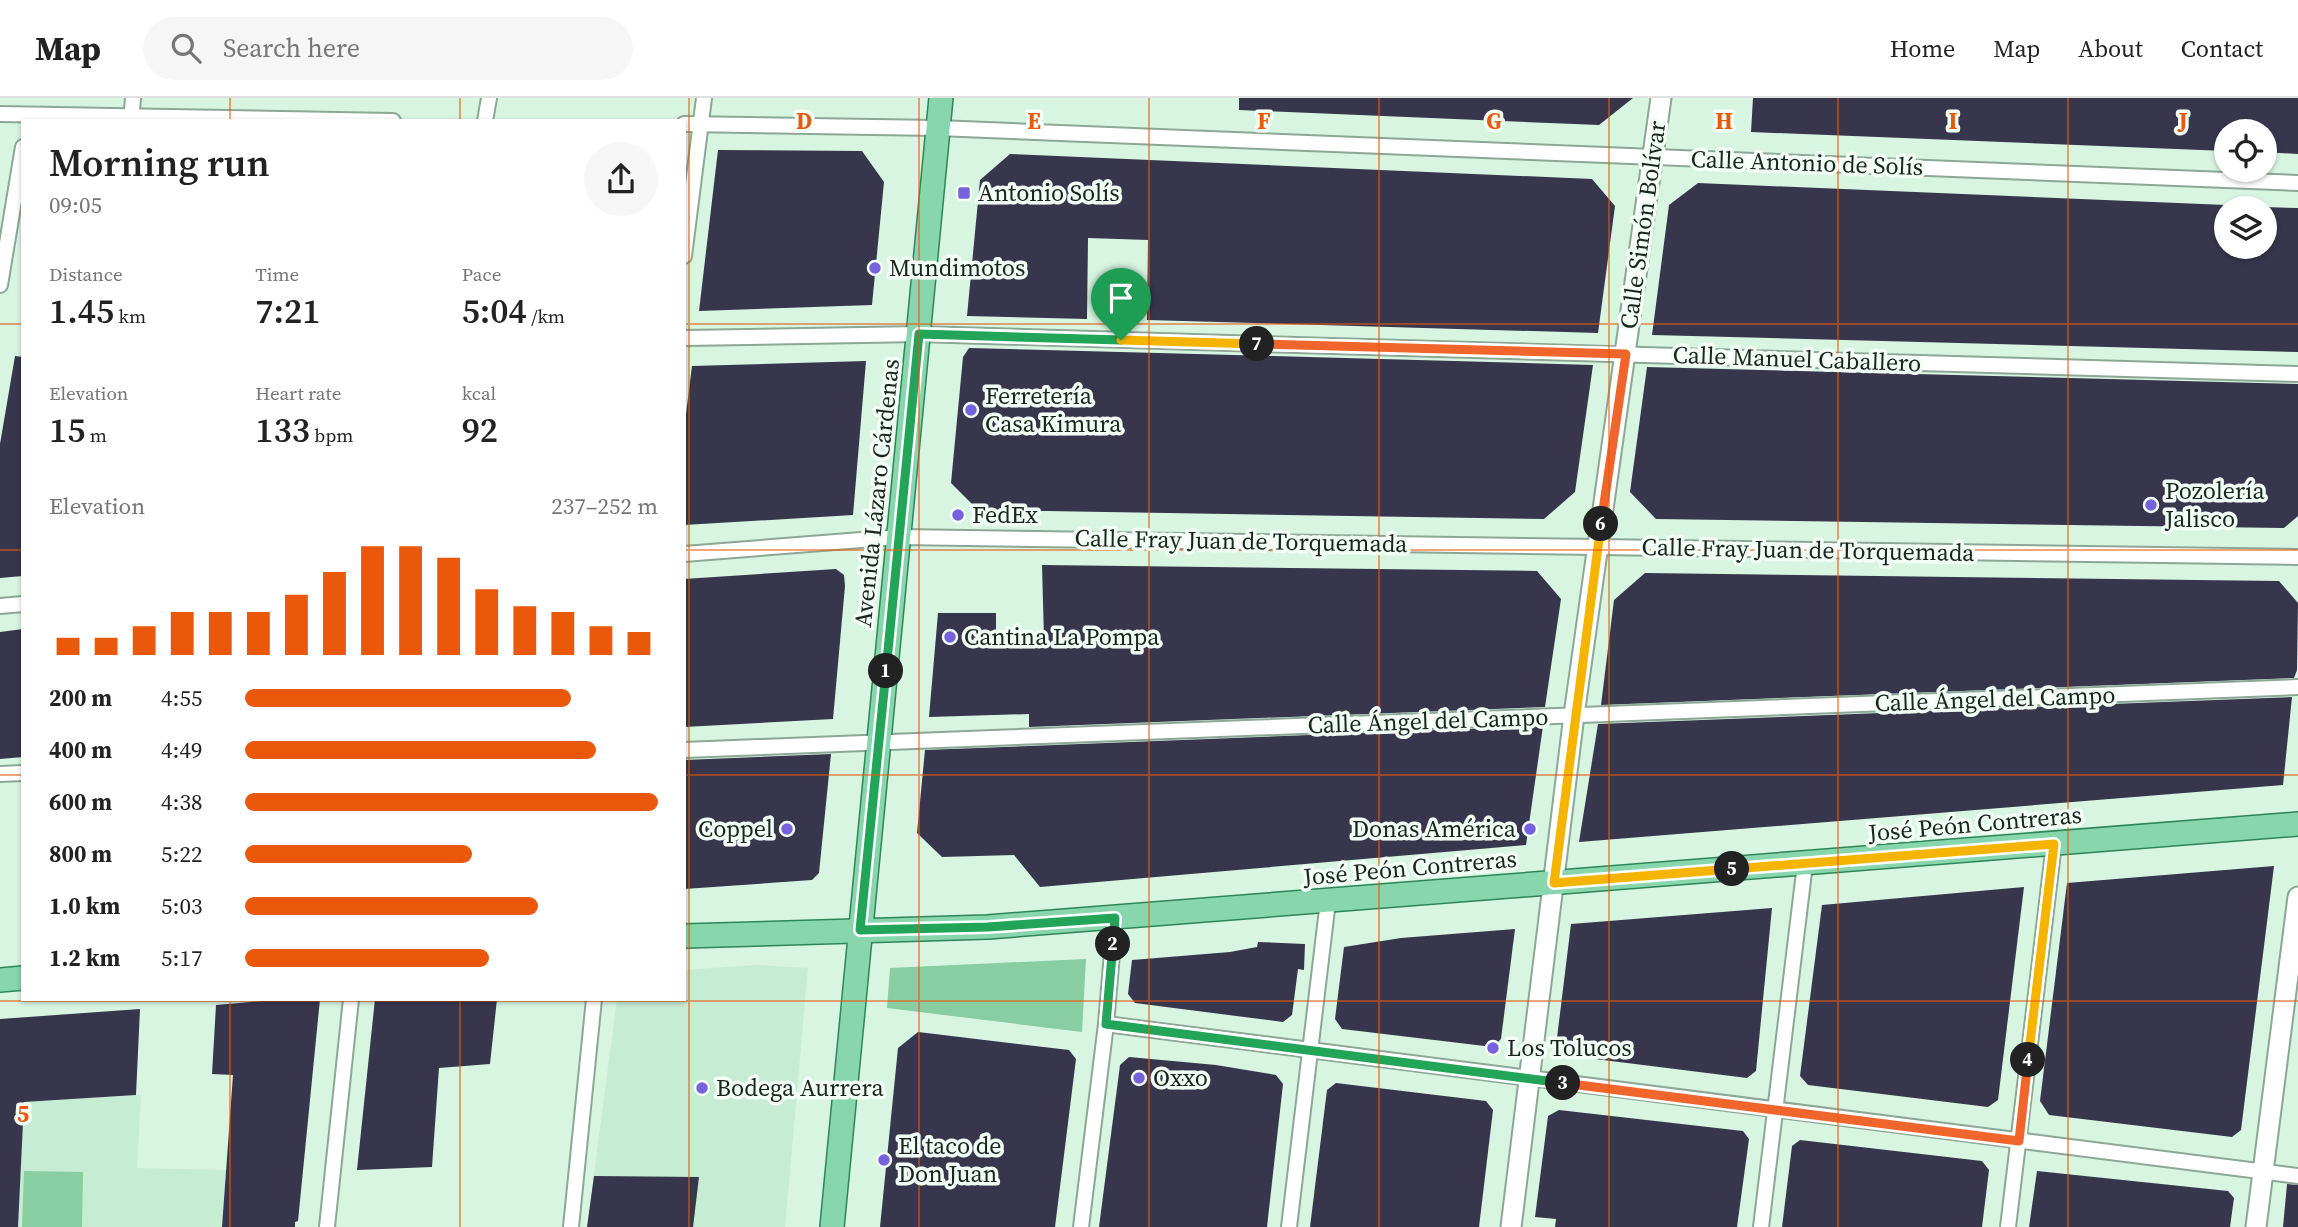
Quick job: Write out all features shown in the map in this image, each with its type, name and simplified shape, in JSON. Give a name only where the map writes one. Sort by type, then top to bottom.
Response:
[{"type":"main road","name":"Avenida Lázaro Cárdenas","points":[[832,1227],[941,98]]},
{"type":"main road","name":"José Peón Contreras","points":[[686,936],[988,927],[2298,824]]},
{"type":"main road","points":[[0,980],[21,978]]},
{"type":"street","points":[[28,118],[31,98]]},
{"type":"street","points":[[0,114],[28,118],[131,119],[133,98]]},
{"type":"street","points":[[485,119],[489,98]]},
{"type":"street","points":[[686,241],[705,98]]},
{"type":"street","name":"Calle Simón Bolívar","points":[[1511,1227],[1574,715],[1661,98]]},
{"type":"street","name":"Calle Antonio de Solís","points":[[686,124],[938,128],[2298,183]]},
{"type":"street","points":[[0,285],[21,158]]},
{"type":"street","name":"Calle Manuel Caballero","points":[[686,338],[919,334],[2298,374]]},
{"type":"street","name":"Calle Fray Juan de Torquemada","points":[[686,554],[899,537],[2298,557]]},
{"type":"street","points":[[0,606],[21,604]]},
{"type":"street","name":"Calle Ángel del Campo","points":[[686,750],[2298,687]]},
{"type":"street","points":[[0,774],[21,773]]},
{"type":"street","points":[[2008,1227],[2054,844]]},
{"type":"street","points":[[1761,1227],[1805,864]]},
{"type":"street","points":[[2256,1227],[2298,897]]},
{"type":"street","points":[[1289,1227],[1328,901]]},
{"type":"street","points":[[1080,1227],[1106,1024],[1115,918]]},
{"type":"street","points":[[327,1227],[351,1001]]},
{"type":"street","points":[[571,1227],[594,1001]]},
{"type":"street","points":[[1106,1024],[2298,1176]]},
{"type":"shaded area","name":"Bodega Aurrera","points":[[756,965],[808,968],[785,1227],[587,1227],[617,1001],[686,1001],[686,970]]},
{"type":"shaded area","points":[[141,1095],[137,1168],[226,1170],[222,1227],[18,1227],[24,1102]]},
{"type":"green space","points":[[1086,959],[1082,1032],[887,1008],[890,968]]},
{"type":"green space","points":[[24,1171],[83,1172],[82,1227],[22,1227]]},
{"type":"building","points":[[1239,98],[1633,98],[1599,125],[1239,110]]},
{"type":"building","points":[[1753,98],[2298,98],[2298,154],[2277,153],[2277,119],[2214,119],[2214,151],[1751,132]]},
{"type":"building","points":[[718,150],[862,151],[884,182],[872,305],[699,311]]},
{"type":"building","points":[[1010,154],[1592,179],[1615,206],[1598,333],[1147,320],[1148,240],[1088,238],[1087,319],[967,316],[980,180]]},
{"type":"building","points":[[1698,183],[2214,204],[2214,259],[2277,259],[2277,207],[2298,208],[2298,352],[1652,335],[1669,205]]},
{"type":"building","points":[[969,348],[1593,365],[1575,492],[1544,519],[978,510],[951,483],[963,357]]},
{"type":"building","points":[[15,356],[21,357],[21,576],[0,578],[0,444]]},
{"type":"building","points":[[866,361],[853,515],[686,525],[686,414],[692,366]]},
{"type":"building","points":[[1647,367],[2298,384],[2298,516],[2284,528],[1656,519],[1630,492]]},
{"type":"building","points":[[1042,565],[1537,571],[1561,599],[1545,707],[1029,727],[1029,714],[929,717],[938,613],[996,613],[996,639],[1044,639]]},
{"type":"building","points":[[836,569],[844,575],[833,719],[686,727],[686,579]]},
{"type":"building","points":[[1645,573],[2279,581],[2298,603],[2297,670],[2294,678],[1601,705],[1614,600]]},
{"type":"building","points":[[21,629],[21,757],[0,759],[0,632]]},
{"type":"building","points":[[2292,697],[2283,785],[1579,842],[1598,724]]},
{"type":"building","points":[[1543,726],[1526,845],[1040,887],[1014,855],[942,857],[917,833],[925,750]]},
{"type":"building","points":[[831,754],[819,873],[812,880],[686,889],[686,760]]},
{"type":"building","points":[[2274,866],[2241,1130],[2232,1137],[2049,1115],[2040,1101],[2067,883]]},
{"type":"building","points":[[2024,887],[1998,1100],[1988,1107],[1808,1085],[1800,1076],[1822,905]]},
{"type":"building","points":[[1772,908],[1756,1071],[1747,1078],[1563,1055],[1556,1046],[1571,924]]},
{"type":"building","points":[[1515,929],[1501,1039],[1493,1047],[1342,1029],[1335,1019],[1344,947],[1401,938]]},
{"type":"building","points":[[1258,942],[1305,944],[1304,970],[1298,969],[1292,1015],[1283,1022],[1135,1003],[1128,994],[1132,960],[1230,952],[1257,947]]},
{"type":"building","points":[[263,1001],[320,1001],[298,1221],[295,1222],[295,1227],[222,1227],[233,1075],[212,1074],[216,1005]]},
{"type":"building","points":[[375,1001],[497,1001],[490,1064],[439,1068],[432,1167],[357,1170]]},
{"type":"building","points":[[140,1009],[136,1095],[24,1102],[18,1227],[0,1227],[0,1019]]},
{"type":"building","points":[[918,1032],[1069,1050],[1076,1059],[1055,1227],[880,1227],[898,1048]]},
{"type":"building","points":[[1129,1057],[1216,1065],[1276,1075],[1283,1084],[1267,1227],[1099,1227],[1120,1065]]},
{"type":"building","points":[[1336,1083],[1486,1101],[1493,1110],[1479,1227],[1310,1227],[1327,1090]]},
{"type":"building","points":[[1559,1110],[1743,1131],[1749,1139],[1737,1227],[1555,1227],[1556,1219],[1535,1217],[1548,1116]]},
{"type":"building","points":[[1800,1140],[1982,1161],[1989,1170],[1982,1227],[1782,1227],[1792,1146]]},
{"type":"building","points":[[2037,1171],[2228,1191],[2234,1198],[2230,1227],[2029,1227]]},
{"type":"building","points":[[594,1176],[699,1177],[693,1227],[587,1227]]},
{"type":"building","points":[[2287,1184],[2298,1185],[2298,1227],[2283,1227]]},
{"type":"place","name":"Antonio Solís","points":[[964,193]]},
{"type":"place","name":"Mundimotos","points":[[875,268]]},
{"type":"place","name":"Ferretería Casa Kimura","points":[[971,410]]},
{"type":"place","name":"Pozolería Jalisco","points":[[2151,505]]},
{"type":"place","name":"FedEx","points":[[958,515]]},
{"type":"place","name":"Cantina La Pompa","points":[[950,637]]},
{"type":"place","name":"Coppel","points":[[787,829]]},
{"type":"place","name":"Donas América","points":[[1530,829]]},
{"type":"place","name":"Los Tolucos","points":[[1493,1048]]},
{"type":"place","name":"Oxxo","points":[[1139,1078]]},
{"type":"place","name":"Bodega Aurrera","points":[[702,1088]]},
{"type":"place","name":"El taco de Don Juan","points":[[884,1160]]},
{"type":"route","points":[[919,334],[1121,340],[1626,354],[1574,715],[1554,883],[2054,844],[2019,1141],[1106,1024],[1115,918],[988,927],[860,930],[919,334]]}]
